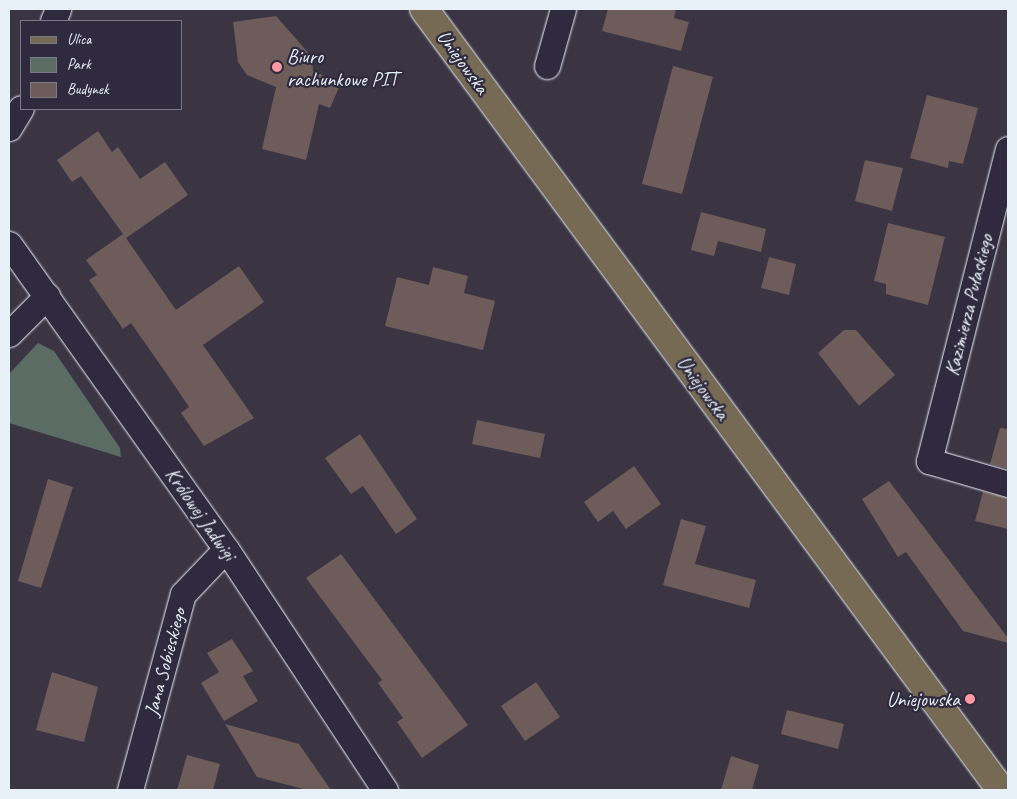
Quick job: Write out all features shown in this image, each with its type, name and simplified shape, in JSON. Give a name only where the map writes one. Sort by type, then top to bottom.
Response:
[{"type":"main road","name":"Uniejowska","points":[[424,9],[1001,790]]},
{"type":"street","points":[[547,66],[563,9]]},
{"type":"street","points":[[9,128],[20,110]]},
{"type":"street","name":"Kazimierza Pułaskiego","points":[[1008,150],[929,462],[1008,484]]},
{"type":"street","name":"Królowej Jadwigi","points":[[9,244],[226,549],[385,790]]},
{"type":"street","points":[[9,334],[47,296]]},
{"type":"street","name":"Jana Sobieskiego","points":[[130,790],[184,594],[226,549]]},
{"type":"green space","points":[[38,343],[54,351],[120,448],[121,457],[9,423],[9,374]]},
{"type":"building","points":[[608,9],[676,9],[674,18],[689,22],[681,51],[602,31]]},
{"type":"building","name":"Biuro rachunkowe PIT","points":[[276,16],[312,57],[313,71],[341,83],[330,108],[319,104],[306,160],[262,149],[276,87],[247,75],[238,62],[233,22]]},
{"type":"building","points":[[673,66],[713,77],[682,194],[642,184]]},
{"type":"building","points":[[927,95],[978,108],[963,164],[949,161],[948,168],[910,158]]},
{"type":"building","points":[[98,131],[112,152],[118,147],[140,179],[165,162],[188,195],[126,238],[176,310],[239,266],[264,302],[203,345],[254,418],[204,446],[181,413],[189,407],[166,373],[131,323],[123,329],[89,280],[97,275],[86,260],[123,234],[81,176],[72,182],[57,160]]},
{"type":"building","points":[[865,160],[903,168],[892,211],[855,201]]},
{"type":"building","points":[[701,212],[766,229],[761,252],[718,241],[714,256],[691,250]]},
{"type":"building","points":[[888,223],[945,237],[928,305],[886,294],[886,284],[874,281]]},
{"type":"building","points":[[769,257],[796,264],[789,295],[761,288]]},
{"type":"building","points":[[433,267],[468,276],[464,293],[495,301],[483,350],[385,326],[397,277],[429,285]]},
{"type":"building","points":[[844,330],[856,330],[895,375],[859,406],[818,353]]},
{"type":"building","points":[[477,420],[545,434],[540,458],[472,444]]},
{"type":"building","points":[[1000,428],[1008,429],[1008,469],[990,464]]},
{"type":"building","points":[[360,434],[417,519],[396,534],[363,486],[351,494],[325,458]]},
{"type":"building","points":[[634,466],[661,504],[626,529],[613,511],[598,522],[584,502]]},
{"type":"building","points":[[48,479],[73,487],[41,588],[18,581]]},
{"type":"building","points":[[889,481],[1008,638],[1008,643],[963,631],[906,552],[898,557],[862,499]]},
{"type":"building","points":[[983,492],[1008,498],[1008,529],[975,521]]},
{"type":"building","points":[[681,519],[706,526],[695,564],[756,580],[749,608],[663,585]]},
{"type":"building","points":[[341,554],[468,725],[422,758],[397,722],[403,718],[378,683],[382,680],[306,578]]},
{"type":"building","points":[[232,639],[253,671],[243,676],[258,701],[224,721],[201,683],[219,672],[207,653]]},
{"type":"building","points":[[52,672],[98,687],[84,742],[36,730]]},
{"type":"building","points":[[536,682],[560,717],[525,741],[501,706]]},
{"type":"building","points":[[787,710],[844,724],[838,749],[781,734]]},
{"type":"building","points":[[225,724],[299,744],[331,790],[307,790],[257,777]]},
{"type":"building","points":[[187,755],[220,764],[213,790],[177,790]]},
{"type":"building","points":[[731,756],[759,765],[752,790],[721,790]]},
{"type":"place","name":"Biuro rachunkowe PIT","points":[[277,67]]},
{"type":"place","name":"Uniejowska","points":[[970,699]]}]
